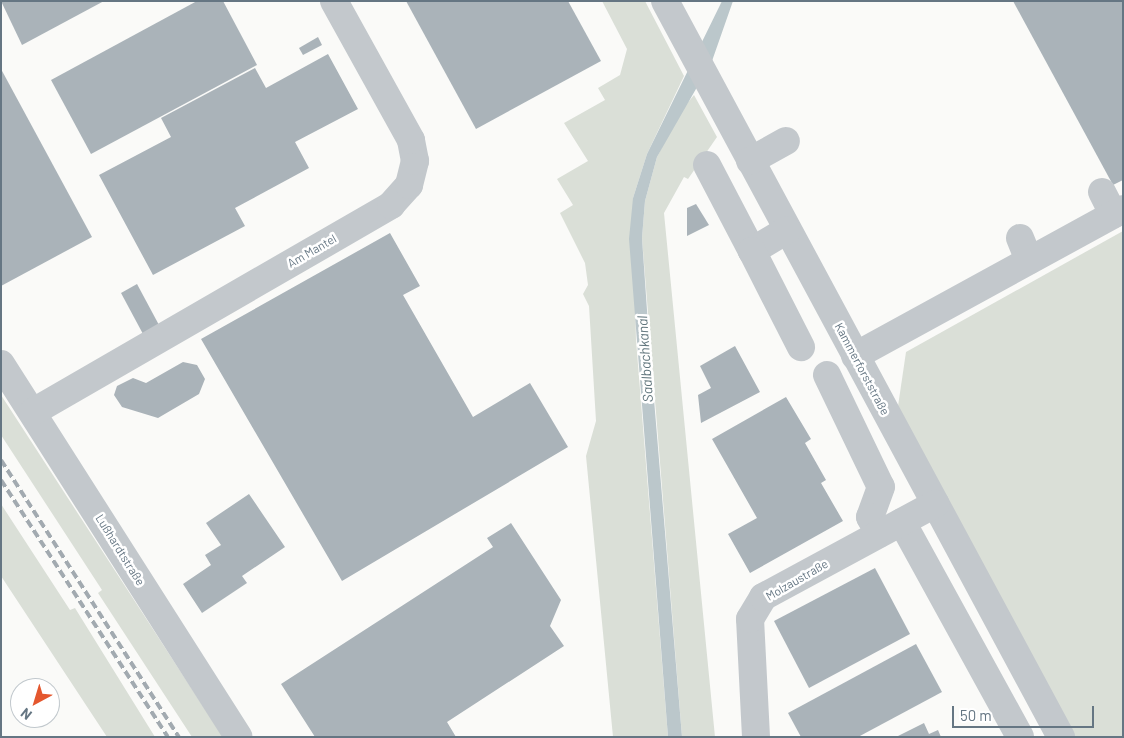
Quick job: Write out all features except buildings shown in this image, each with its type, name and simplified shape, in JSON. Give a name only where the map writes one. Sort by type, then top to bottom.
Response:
[{"type":"street","name":"Am Mantel","points":[[33,412],[391,205],[409,185],[415,161],[410,140],[334,1]]},
{"type":"street","name":"Kammerforststraße","points":[[670,11],[1061,737]]},
{"type":"street","points":[[750,161],[786,141]]},
{"type":"street","points":[[707,165],[801,347]]},
{"type":"street","points":[[855,356],[1025,249],[1112,205]]},
{"type":"street","points":[[752,251],[787,230]]},
{"type":"street","name":"Lußhardtstraße","points":[[1,364],[239,737]]},
{"type":"street","points":[[827,375],[881,487],[870,517],[891,528],[1020,737]]},
{"type":"street","name":"Molzaustraße","points":[[756,737],[750,619],[763,597],[935,504]]},
{"type":"shaded area","points":[[602,1],[645,1],[684,76],[647,154],[633,198],[636,340],[668,737],[613,737],[586,456],[596,421],[589,306],[583,294],[588,285],[585,263],[560,213],[573,205],[557,179],[588,161],[564,123],[605,100],[598,88],[620,75],[627,49]]},
{"type":"shaded area","points":[[694,95],[717,137],[688,179],[684,177],[664,213],[715,737],[682,737],[642,238],[645,201],[657,157],[680,112]]},
{"type":"shaded area","points":[[1123,231],[1123,737],[1073,737],[897,413],[906,352]]},
{"type":"shaded area","points":[[1,395],[223,737],[192,737],[98,593],[102,590],[1,435]]},
{"type":"shaded area","points":[[1,504],[70,610],[75,608],[155,737],[107,737],[1,576]]},
{"type":"water","name":"Saalbachkanal","points":[[722,1],[733,1],[712,61],[657,157],[645,201],[642,238],[682,737],[668,737],[629,239],[633,198],[647,154]]},
{"type":"railway","points":[[1,460],[179,737]]},
{"type":"railway","points":[[1,480],[168,737]]}]
